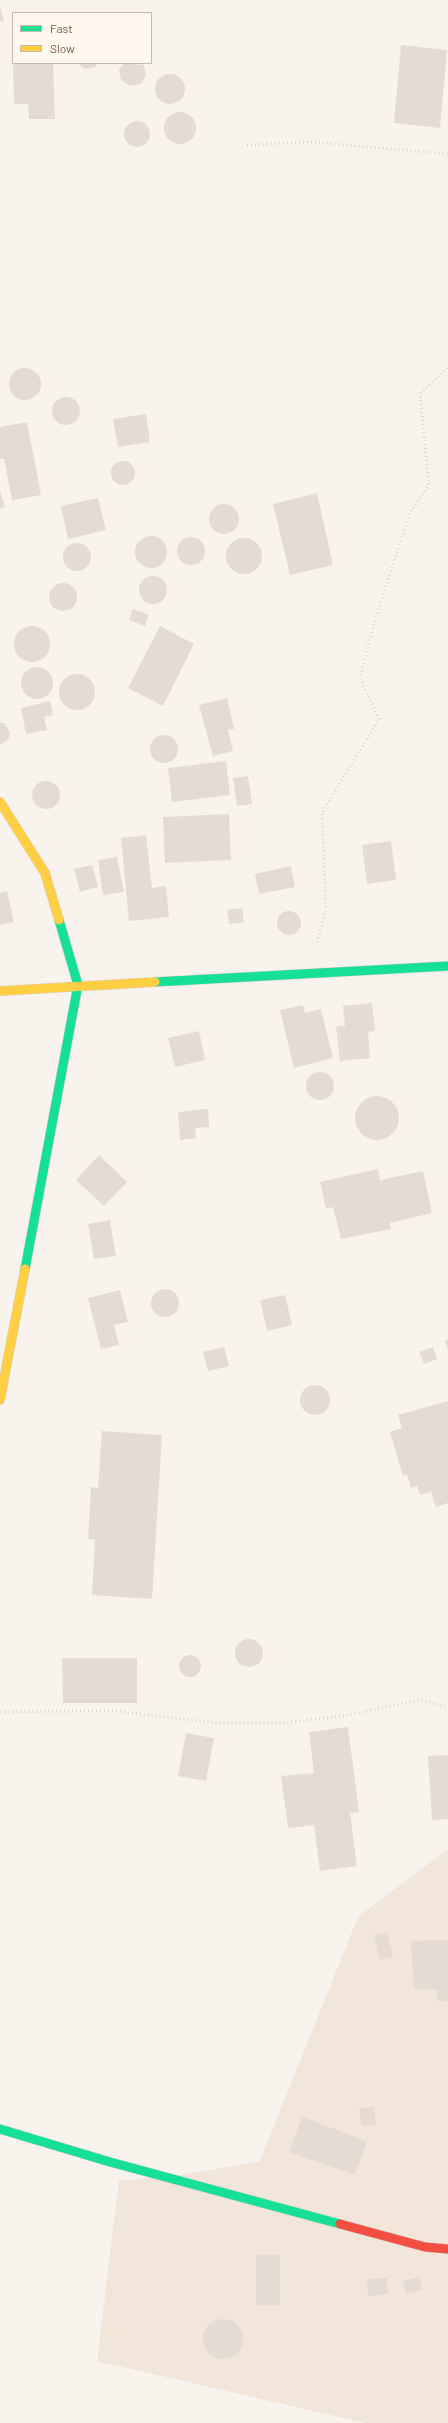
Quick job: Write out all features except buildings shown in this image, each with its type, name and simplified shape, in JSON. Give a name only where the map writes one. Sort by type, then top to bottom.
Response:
[{"type":"street","points":[[0,802],[45,873],[78,985],[0,1400]]},
{"type":"street","points":[[0,991],[78,985],[309,975],[448,966]]},
{"type":"street","points":[[0,2130],[110,2162],[425,2247],[448,2249]]},
{"type":"path","points":[[247,145],[312,142],[448,154]]},
{"type":"path","points":[[309,975],[326,910],[322,813],[379,719],[360,678],[376,616],[410,513],[429,485],[420,394],[448,366]]},
{"type":"path","points":[[0,1712],[116,1711],[217,1723],[282,1724],[344,1716],[419,1700],[448,1707]]},
{"type":"shaded area","points":[[448,1849],[448,2423],[365,2423],[97,2361],[119,2181],[182,2175],[260,2161],[358,1917]]},
{"type":"traffic: fast","points":[[25,1269],[78,985],[59,920]]},
{"type":"traffic: fast","points":[[155,982],[448,966]]},
{"type":"traffic: fast","points":[[0,2129],[110,2162],[340,2224]]},
{"type":"traffic: slow","points":[[0,802],[45,873],[59,920]]},
{"type":"traffic: slow","points":[[0,991],[155,982]]},
{"type":"traffic: slow","points":[[0,1400],[25,1269]]},
{"type":"traffic: jam","points":[[340,2224],[425,2247],[448,2249]]}]
